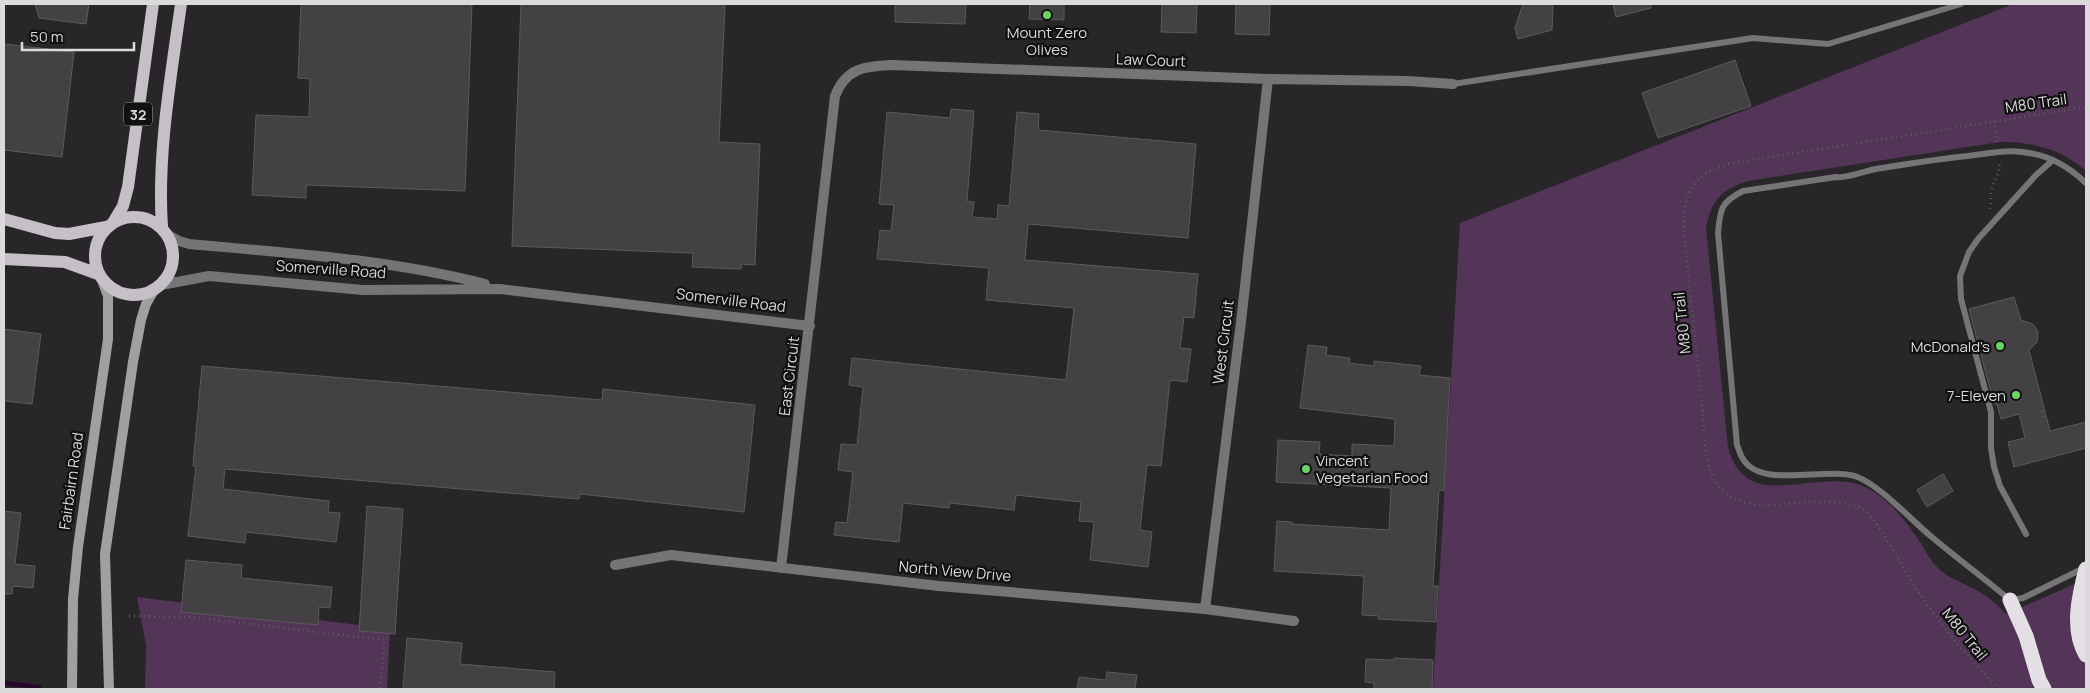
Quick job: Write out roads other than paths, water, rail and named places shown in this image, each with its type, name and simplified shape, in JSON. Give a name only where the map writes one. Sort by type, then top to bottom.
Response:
[{"type":"highway","points":[[2086,568],[2079,598],[2078,624],[2082,648],[2086,656]]},
{"type":"highway","points":[[2010,600],[2026,636],[2039,680],[2044,689]]},
{"type":"main road","name":"32","points":[[100,277],[94,261],[95,248],[100,236],[122,206],[128,187],[153,4]]},
{"type":"main road","name":"32","points":[[157,287],[170,271],[173,263],[173,247],[165,231],[160,187],[171,72],[181,4]]},
{"type":"main road","points":[[4,219],[55,233],[69,234],[110,224],[126,216],[139,216],[152,220],[165,231]]},
{"type":"main road","points":[[4,259],[65,262],[100,277],[109,287],[126,295],[145,294],[157,287]]},
{"type":"street","name":"Law Court","points":[[850,74],[864,67],[892,65],[1453,84]]},
{"type":"street","name":"East Circuit","points":[[781,568],[835,96],[839,86],[850,74]]},
{"type":"street","name":"West Circuit","points":[[1205,608],[1242,322],[1268,79]]},
{"type":"street","name":"Somerville Road","points":[[165,231],[178,242],[189,244],[396,265],[448,275],[500,289]]},
{"type":"street","name":"Somerville Road","points":[[157,287],[209,276],[363,290],[500,289],[810,326]]},
{"type":"street","name":"Fairbairn Road","points":[[72,689],[73,599],[78,547],[108,340],[108,296],[100,277]]},
{"type":"street","points":[[109,689],[105,554],[133,362],[141,320],[146,304],[157,287]]},
{"type":"street","name":"North View Drive","points":[[615,565],[671,555],[940,586],[1205,608],[1294,621]]},
{"type":"lane","points":[[1453,84],[1752,38],[1828,44],[1960,4]]},
{"type":"lane","points":[[2086,183],[2070,169],[2053,160],[2031,153],[1998,152],[1875,169],[1856,173],[1843,179],[1836,177],[1743,191],[1731,197],[1720,212],[1718,233],[1737,445],[1743,460],[1757,471],[1772,476],[1824,472],[1857,477],[1877,489],[1932,538],[2010,600],[2023,598],[2086,568]]},
{"type":"lane","points":[[2026,534],[2000,486],[1994,467],[1990,448],[1991,412],[1959,287],[1960,276],[1966,258],[1988,228],[2010,206],[2036,175],[2053,160]]},
{"type":"waterway","points":[[4,683],[39,687]]},
{"type":"place","name":"Mount Zero Olives","points":[[1047,15]]},
{"type":"place","name":"McDonald's","points":[[2000,346]]},
{"type":"place","name":"7-Eleven","points":[[2016,395]]},
{"type":"place","name":"Vincent Vegetarian Food","points":[[1306,469]]}]
